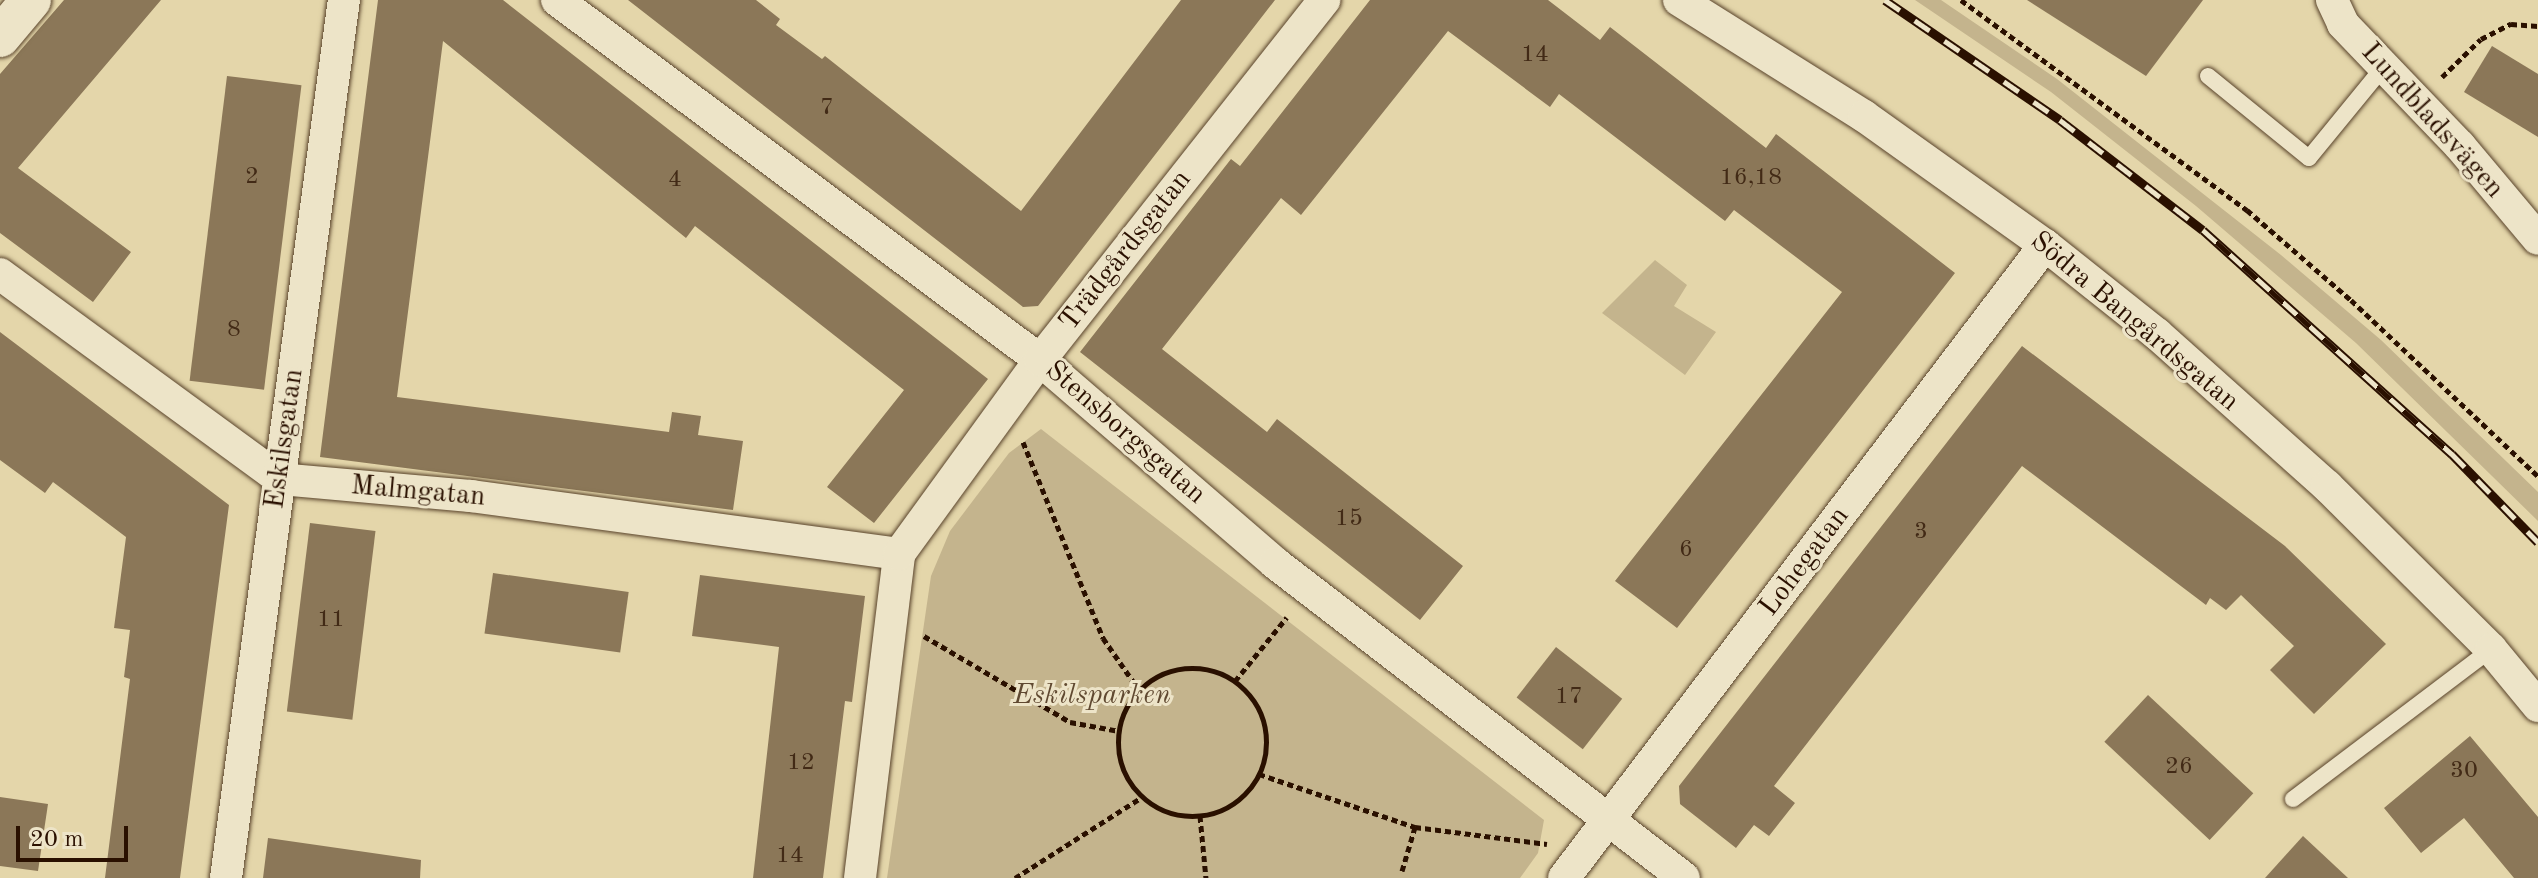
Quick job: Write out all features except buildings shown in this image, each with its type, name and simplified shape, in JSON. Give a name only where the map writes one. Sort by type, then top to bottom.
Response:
[{"type":"street","points":[[0,37],[31,0]]},
{"type":"street","name":"Eskilsgatan","points":[[226,878],[344,0]]},
{"type":"street","name":"Stensborgsgatan","points":[[557,0],[1040,360],[1309,590],[1684,878]]},
{"type":"street","name":"Trädgårdsgatan","points":[[860,878],[899,554],[1040,360],[1324,0]]},
{"type":"street","name":"Södra Bangårdsgatan","points":[[1679,0],[1864,116],[2045,245],[2157,334],[2316,476],[2491,649],[2538,706]]},
{"type":"street","name":"Lundbladsvägen","points":[[2332,0],[2343,24],[2385,65],[2538,239]]},
{"type":"street","name":"Lohegatan","points":[[1568,873],[2045,245]]},
{"type":"street","points":[[0,274],[280,479]]},
{"type":"street","name":"Malmgatan","points":[[280,479],[471,496],[899,554]]},
{"type":"lane","points":[[2208,76],[2309,158],[2385,65]]},
{"type":"lane","points":[[2293,799],[2491,649]]},
{"type":"path","points":[[1961,0],[2247,210],[2362,309],[2538,476]]},
{"type":"path","points":[[2438,82],[2481,39],[2511,24],[2538,26]]},
{"type":"path","points":[[1001,413],[1020,434],[1103,638],[1139,690]]},
{"type":"path","points":[[1235,681],[1309,590]]},
{"type":"path","points":[[890,623],[917,631],[1070,722],[1119,731]]},
{"type":"path","points":[[1185,668],[1211,670],[1235,681],[1254,700],[1264,724],[1266,749],[1259,774],[1235,803],[1200,816],[1169,813],[1142,797],[1124,773],[1119,731],[1139,690],[1160,675],[1185,668]]},
{"type":"path","points":[[1259,774],[1415,827],[1495,840],[1542,840],[1568,873]]},
{"type":"path","points":[[1015,878],[1142,797]]},
{"type":"path","points":[[1200,816],[1206,878]]},
{"type":"path","points":[[1402,871],[1415,827]]},
{"type":"green space","points":[[1915,0],[1941,0],[2057,79],[2281,255],[2381,340],[2538,492],[2538,521],[2356,343],[2196,206],[2051,92]]},
{"type":"green space","points":[[1655,260],[1687,285],[1674,306],[1716,332],[1685,375],[1602,313]]},
{"type":"green space","name":"Eskilsparken","points":[[1041,429],[1544,820],[1538,853],[1520,878],[887,878],[931,576],[950,531],[1009,453]]},
{"type":"railway","points":[[1885,0],[2060,120],[2203,230],[2452,454],[2538,542]]}]
